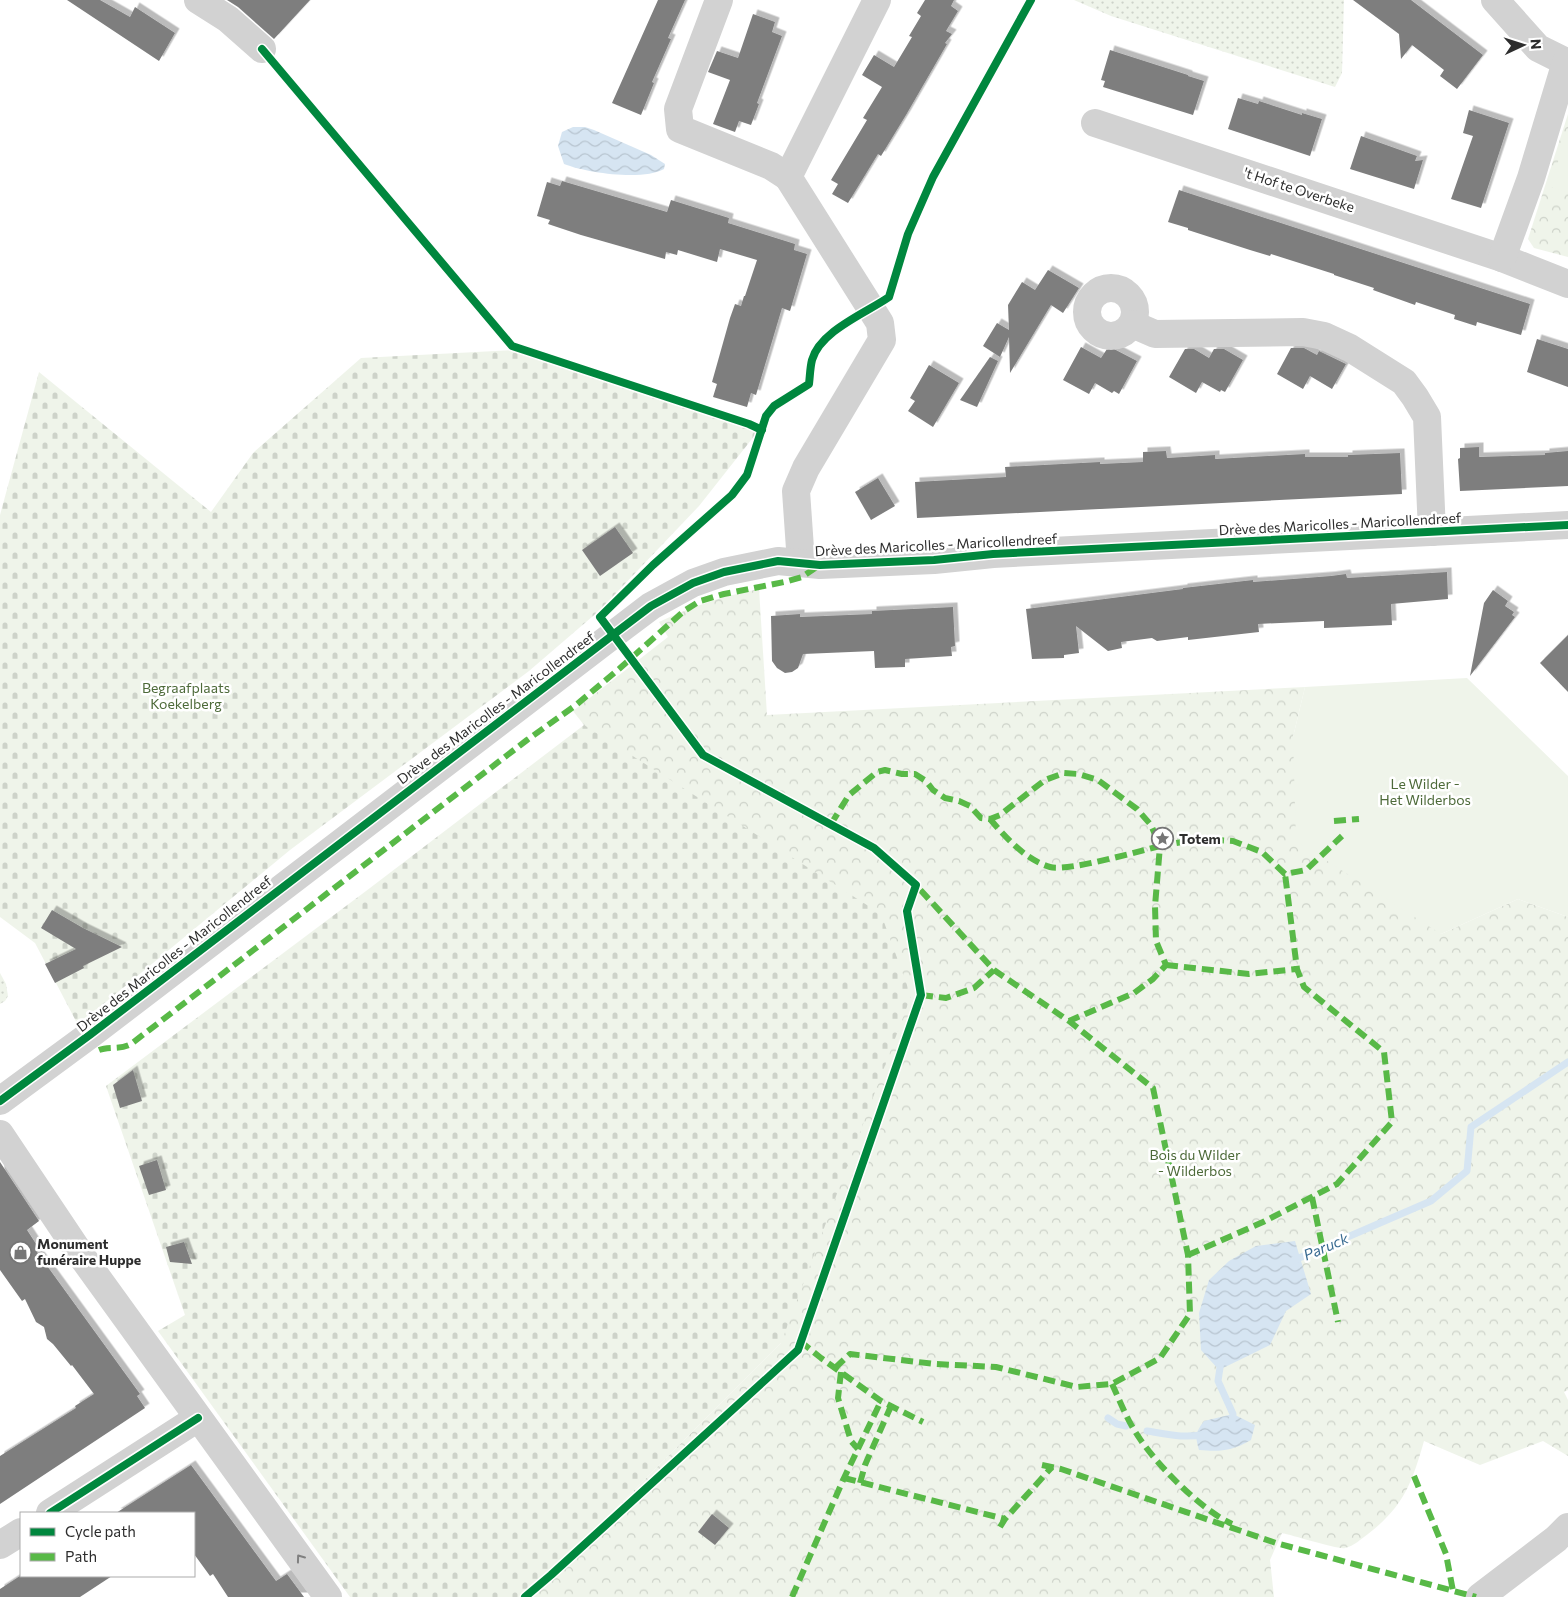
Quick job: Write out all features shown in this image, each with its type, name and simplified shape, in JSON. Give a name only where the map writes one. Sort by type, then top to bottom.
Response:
[{"type":"street","points":[[198,0],[228,19],[262,49]]},
{"type":"street","points":[[719,0],[678,108],[680,129],[771,166],[788,177],[880,323],[882,340],[806,468],[796,491],[801,563]]},
{"type":"street","points":[[788,177],[877,0]]},
{"type":"street","points":[[1495,0],[1538,48],[1567,63],[1531,178],[1502,258]]},
{"type":"street","name":"'t Hof te Overbeke","points":[[1095,123],[1502,258],[1568,284]]},
{"type":"street","points":[[1132,324],[1155,334],[1303,332],[1324,336],[1350,348],[1404,382],[1427,417],[1432,532]]},
{"type":"street","name":"Drève des Maricolles - Maricollendreef","points":[[0,1101],[651,606],[693,584],[724,572],[778,561],[820,565],[934,560],[993,554],[1568,525]]},
{"type":"street","points":[[0,1134],[83,1258],[328,1597]]},
{"type":"street","points":[[52,1512],[198,1418]]},
{"type":"street","points":[[1480,1597],[1556,1539],[1568,1527]]},
{"type":"street","points":[[0,1546],[20,1533]]},
{"type":"green space","points":[[1074,0],[1344,0],[1342,73],[1335,87],[1111,16]]},
{"type":"green space","points":[[1568,114],[1568,257],[1534,248],[1528,239]]},
{"type":"green space","points":[[1568,130],[1568,193],[1550,187]]},
{"type":"green space","name":"Begraafplaats Koekelberg","points":[[515,350],[759,430],[699,506],[600,610],[529,671],[290,850],[78,1025],[35,943],[0,917],[0,515],[39,372],[211,512],[253,453],[361,358]]},
{"type":"green space","name":"Bois du Wilder - Wilderbos","points":[[759,589],[767,715],[1305,687],[1293,737],[1441,934],[1518,899],[1568,917],[1568,1390],[1564,1392],[1568,1400],[1568,1456],[1543,1441],[1480,1465],[1424,1441],[1405,1493],[1390,1514],[1380,1524],[1354,1544],[1341,1548],[1282,1533],[1270,1560],[1274,1597],[527,1597],[781,1343],[584,725],[573,711],[668,637],[659,622],[708,602]]},
{"type":"green space","name":"Le Wilder - Het Wilderbos","points":[[1467,678],[1568,776],[1568,917],[1518,899],[1441,934],[1296,841],[1293,737],[1305,687]]},
{"type":"green space","points":[[584,725],[881,914],[911,996],[781,1343],[527,1597],[350,1597],[158,1331],[185,1315],[106,1086]]},
{"type":"green space","points":[[0,973],[6,984],[8,996],[0,1004]]},
{"type":"water","points":[[573,127],[585,127],[594,130],[651,155],[665,164],[664,169],[655,173],[629,175],[600,173],[564,164],[558,146],[562,132]]},
{"type":"water","points":[[1295,1241],[1311,1294],[1286,1311],[1270,1345],[1219,1370],[1201,1350],[1199,1313],[1209,1280],[1229,1261],[1256,1246]]},
{"type":"water","points":[[1233,1414],[1255,1425],[1251,1440],[1226,1450],[1199,1450],[1197,1435],[1204,1421]]},
{"type":"building","points":[[67,0],[100,0],[130,17],[135,7],[175,33],[159,61]]},
{"type":"building","points":[[227,0],[310,0],[274,39],[238,7]]},
{"type":"building","points":[[658,0],[685,0],[668,38],[671,39],[652,82],[654,83],[641,115],[612,103]]},
{"type":"building","points":[[925,0],[954,0],[951,6],[958,11],[946,31],[952,34],[945,43],[947,44],[881,156],[878,154],[848,203],[832,194],[838,184],[831,180],[867,120],[863,118],[882,87],[862,75],[874,55],[894,67],[912,37],[909,36],[921,16],[917,13]]},
{"type":"building","points":[[1353,0],[1411,0],[1483,55],[1457,89],[1440,76],[1444,70],[1412,45],[1401,59],[1399,34]]},
{"type":"building","points":[[753,14],[775,22],[772,32],[782,36],[757,103],[759,104],[751,125],[739,121],[735,132],[713,124],[730,80],[708,72],[717,51],[738,58]]},
{"type":"building","points":[[1110,50],[1204,81],[1193,115],[1103,87],[1105,81],[1101,80]]},
{"type":"building","points":[[1238,98],[1258,104],[1259,101],[1302,115],[1302,113],[1322,119],[1310,156],[1228,129]]},
{"type":"building","points":[[1469,110],[1509,123],[1481,208],[1451,199],[1473,136],[1463,133]]},
{"type":"building","points":[[1361,136],[1417,156],[1415,161],[1423,160],[1414,189],[1350,169]]},
{"type":"building","points":[[562,181],[667,212],[671,200],[729,218],[728,223],[795,244],[794,250],[807,254],[790,311],[782,308],[756,395],[751,393],[747,407],[713,397],[717,384],[712,382],[735,304],[741,306],[757,260],[720,249],[717,262],[678,250],[677,255],[666,252],[665,259],[548,224],[550,220],[537,216],[547,182],[560,186]]},
{"type":"building","points":[[1179,190],[1530,304],[1521,335],[1477,322],[1476,326],[1454,319],[1455,315],[1416,302],[1415,305],[1334,274],[1271,254],[1270,256],[1250,250],[1168,222]]},
{"type":"building","points":[[1048,270],[1079,288],[1063,313],[1051,305],[1010,373],[1009,337],[1000,357],[983,346],[997,323],[1009,330],[1008,305],[1022,282],[1035,290]]},
{"type":"building","points":[[1537,339],[1568,349],[1568,387],[1527,372]]},
{"type":"building","points":[[1081,347],[1101,358],[1110,347],[1137,361],[1119,394],[1114,391],[1112,393],[1095,383],[1089,394],[1063,380]]},
{"type":"building","points":[[1291,348],[1304,348],[1317,355],[1319,351],[1346,364],[1332,389],[1310,376],[1303,389],[1277,374]]},
{"type":"building","points":[[1185,349],[1194,349],[1209,358],[1214,349],[1224,349],[1243,360],[1225,392],[1221,390],[1220,392],[1202,382],[1196,393],[1169,377]]},
{"type":"building","points":[[990,357],[998,361],[977,407],[960,400]]},
{"type":"building","points":[[929,365],[959,383],[933,427],[908,411],[915,401],[910,398]]},
{"type":"building","points":[[1479,447],[1479,457],[1545,455],[1545,453],[1568,451],[1568,486],[1460,491],[1458,459],[1460,458],[1460,448]]},
{"type":"building","points":[[1166,451],[1167,458],[1215,455],[1215,459],[1305,454],[1305,457],[1348,457],[1348,455],[1400,453],[1402,494],[917,518],[915,482],[1006,477],[1005,467],[1100,462],[1100,464],[1143,462],[1143,452]]},
{"type":"building","points":[[878,478],[895,506],[871,520],[855,492]]},
{"type":"building","points":[[615,527],[633,553],[600,576],[582,550]]},
{"type":"building","points":[[1447,572],[1448,599],[1391,604],[1392,625],[1324,628],[1324,621],[1258,624],[1259,632],[1188,640],[1188,637],[1157,641],[1152,638],[1121,642],[1122,648],[1108,651],[1076,626],[1079,653],[1064,655],[1064,658],[1032,659],[1026,609],[1253,580],[1253,582],[1346,574],[1347,578]]},
{"type":"building","points":[[1493,590],[1508,601],[1505,606],[1514,612],[1512,615],[1515,617],[1470,676],[1484,603]]},
{"type":"building","points":[[953,607],[955,646],[951,647],[952,656],[905,659],[905,667],[875,668],[874,651],[803,654],[798,668],[792,672],[785,673],[777,668],[772,661],[771,616],[800,614],[800,617],[872,614],[872,611]]},
{"type":"building","points":[[1568,635],[1568,692],[1540,663]]},
{"type":"building","points":[[52,910],[122,947],[83,966],[84,968],[55,983],[45,964],[76,949],[41,928]]},
{"type":"building","points":[[133,1070],[142,1101],[120,1108],[113,1085]]},
{"type":"building","points":[[157,1160],[166,1190],[149,1195],[139,1166]]},
{"type":"building","points":[[0,1162],[39,1221],[27,1230],[40,1250],[37,1252],[140,1394],[137,1396],[145,1408],[0,1504],[0,1456],[76,1408],[75,1406],[94,1394],[72,1365],[47,1339],[44,1327],[36,1322],[25,1299],[22,1301],[0,1270]]},
{"type":"building","points":[[184,1242],[192,1264],[170,1262],[166,1247]]},
{"type":"building","points":[[191,1465],[276,1581],[287,1574],[304,1597],[228,1597],[213,1574],[210,1576],[195,1555],[195,1512],[118,1512]]},
{"type":"building","points":[[712,1514],[729,1528],[715,1545],[698,1532]]},
{"type":"building","points":[[20,1576],[110,1577],[80,1597],[0,1597],[0,1589]]},
{"type":"waterway","name":"Paruck","points":[[1292,1261],[1431,1201],[1467,1171],[1471,1127],[1568,1062]]},
{"type":"waterway","name":"Paruck","points":[[1221,1361],[1218,1381],[1233,1414],[1232,1422]]},
{"type":"waterway","name":"Paruck","points":[[1108,1418],[1117,1424],[1126,1426]]},
{"type":"waterway","name":"Paruck","points":[[1147,1431],[1183,1436],[1205,1434]]},
{"type":"marked path","points":[[99,1050],[131,1044],[527,740],[576,705],[684,611],[700,601],[724,594],[802,577],[818,566]]},
{"type":"marked path","points":[[831,824],[849,795],[877,772],[885,770],[902,774],[915,774],[945,798],[970,806],[981,818],[990,819],[1000,815],[1045,780],[1064,773],[1078,774],[1098,780],[1137,809],[1151,825],[1160,846],[1199,839],[1233,841],[1262,852],[1285,874],[1306,870],[1342,836]]},
{"type":"marked path","points":[[990,819],[1025,854],[1050,867],[1071,867],[1087,864],[1160,846],[1155,906],[1156,941],[1166,965],[1153,979],[1134,993],[1069,1021]]},
{"type":"marked path","points":[[1334,821],[1359,819]]},
{"type":"marked path","points":[[1188,1255],[1263,1222],[1337,1184],[1392,1122],[1384,1052],[1304,987],[1297,969],[1285,874]]},
{"type":"marked path","points":[[835,1368],[850,1354],[935,1364],[996,1367],[1077,1387],[1112,1384],[1160,1358],[1190,1314],[1188,1255],[1153,1088],[1069,1021],[994,970],[914,883]]},
{"type":"marked path","points":[[1166,965],[1249,974],[1297,969]]},
{"type":"marked path","points":[[921,995],[946,998],[974,988],[994,970]]},
{"type":"marked path","points":[[1312,1197],[1338,1322]]},
{"type":"marked path","points":[[800,1341],[881,1401],[923,1422]]},
{"type":"marked path","points":[[841,1372],[838,1398],[851,1441],[858,1449]]},
{"type":"marked path","points":[[1112,1384],[1134,1430],[1156,1460],[1193,1497],[1232,1524]]},
{"type":"marked path","points":[[792,1597],[844,1478],[881,1401]]},
{"type":"marked path","points":[[860,1483],[865,1465],[891,1406]]},
{"type":"marked path","points":[[1042,1465],[1061,1469],[1276,1543],[1476,1597]]},
{"type":"marked path","points":[[1000,1527],[1052,1467]]},
{"type":"marked path","points":[[1414,1476],[1446,1554],[1453,1591]]},
{"type":"marked path","points":[[844,1478],[1005,1519]]},
{"type":"cycle path","points":[[525,1597],[798,1350],[921,995],[907,911],[916,885],[874,848],[703,755],[600,617],[653,565],[732,495],[747,475],[766,416],[774,406],[809,384],[812,360],[824,340],[845,324],[889,297],[908,234],[933,177],[1031,0]]},
{"type":"cycle path","points":[[262,49],[512,346],[749,424],[762,430]]},
{"type":"cycle path","points":[[0,1101],[91,1034],[651,606],[693,583],[724,572],[778,561],[820,565],[934,560],[993,554],[1568,525]]},
{"type":"cycle path","points":[[52,1512],[198,1418]]},
{"type":"place","name":"Totem","points":[[1163,839]]},
{"type":"place","name":"Monument funéraire Huppe","points":[[21,1252]]}]
